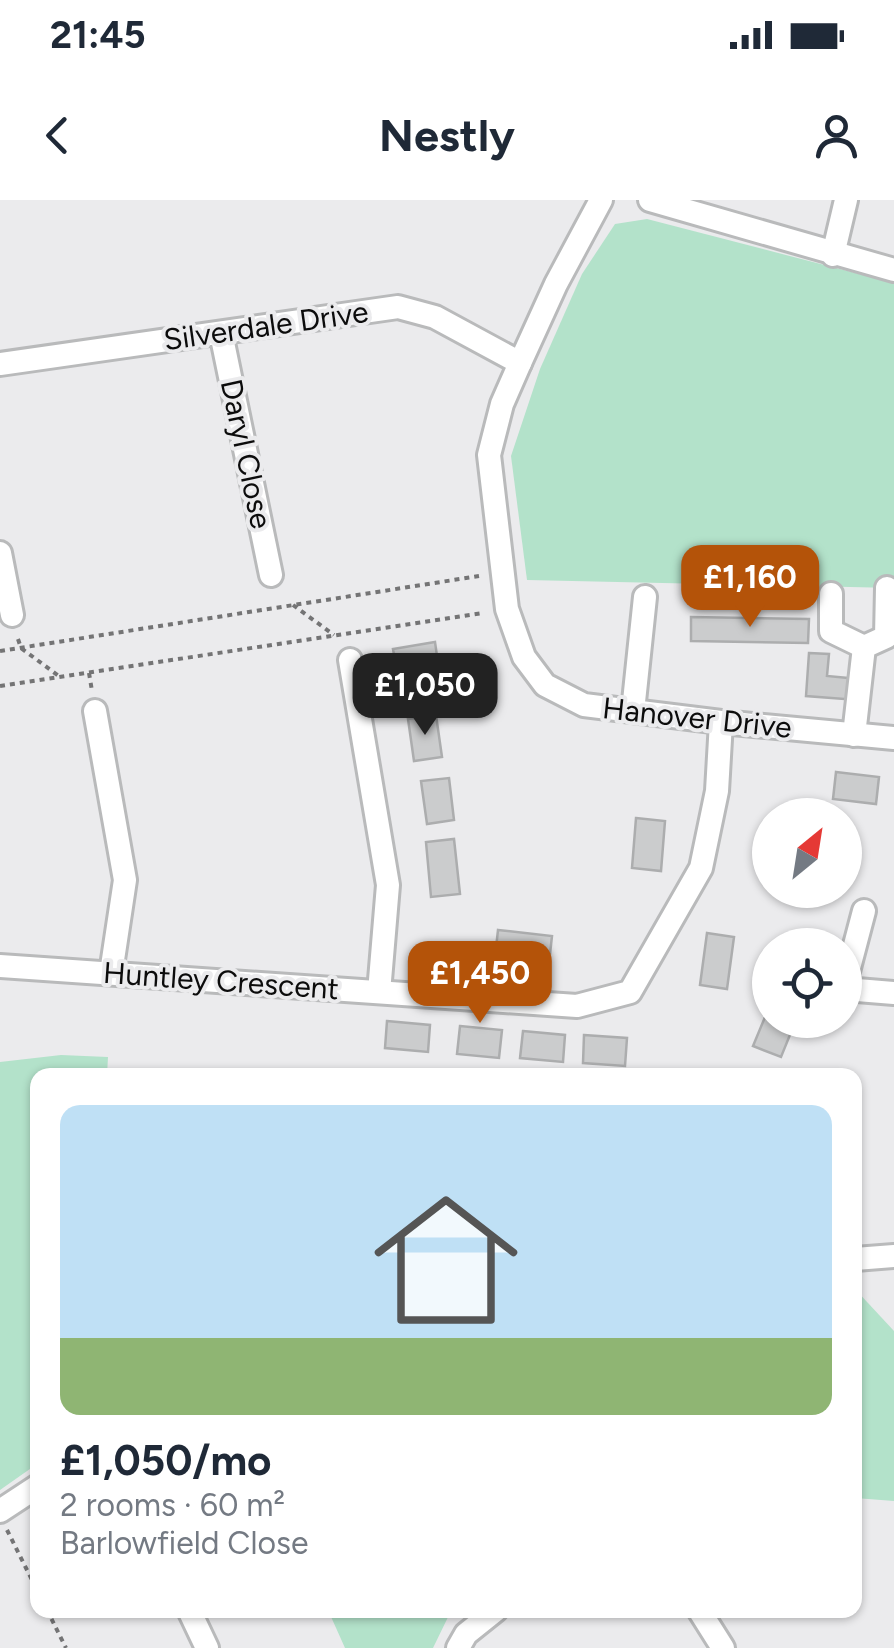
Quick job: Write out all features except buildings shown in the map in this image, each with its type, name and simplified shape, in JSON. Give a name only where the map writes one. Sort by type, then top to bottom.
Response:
[{"type":"street","name":"Hanover Drive","points":[[601,200],[520,363],[502,404],[489,455],[508,609],[524,657],[546,685],[584,705],[894,738]]},
{"type":"street","points":[[650,200],[894,270]]},
{"type":"street","points":[[833,254],[846,200]]},
{"type":"street","name":"Silverdale Drive","points":[[0,364],[398,307],[435,317],[520,363]]},
{"type":"street","name":"Daryl Close","points":[[220,333],[271,576]]},
{"type":"street","points":[[0,553],[12,614]]},
{"type":"street","points":[[831,594],[831,632],[864,647],[886,637],[888,588]]},
{"type":"street","points":[[633,711],[645,597]]},
{"type":"street","points":[[854,735],[864,647]]},
{"type":"street","points":[[350,660],[388,885],[379,992]]},
{"type":"street","points":[[95,710],[125,880],[111,974]]},
{"type":"street","name":"Huntley Crescent","points":[[0,966],[577,1006],[630,992],[702,868],[717,790],[722,722]]},
{"type":"street","points":[[860,928],[864,911]]},
{"type":"street","points":[[862,988],[894,993]]},
{"type":"street","points":[[862,1258],[894,1256]]},
{"type":"street","points":[[0,1514],[30,1492]]},
{"type":"street","points":[[193,1618],[207,1648]]},
{"type":"street","points":[[458,1648],[466,1634],[486,1618]]},
{"type":"street","points":[[704,1618],[723,1648]]},
{"type":"path","points":[[0,652],[502,572]]},
{"type":"path","points":[[293,605],[334,636]]},
{"type":"path","points":[[0,686],[508,609]]},
{"type":"path","points":[[21,648],[60,677]]},
{"type":"path","points":[[0,1514],[30,1576]]},
{"type":"path","points":[[50,1618],[66,1648]]},
{"type":"green space","points":[[647,219],[894,283],[894,588],[527,580],[511,456],[540,369],[582,274],[615,224]]},
{"type":"green space","points":[[61,1055],[108,1057],[107,1068],[30,1068],[30,1469],[0,1490],[0,1062]]},
{"type":"green space","points":[[862,1297],[894,1331],[894,1501],[862,1499]]},
{"type":"green space","points":[[332,1618],[448,1618],[433,1648],[345,1648]]}]
